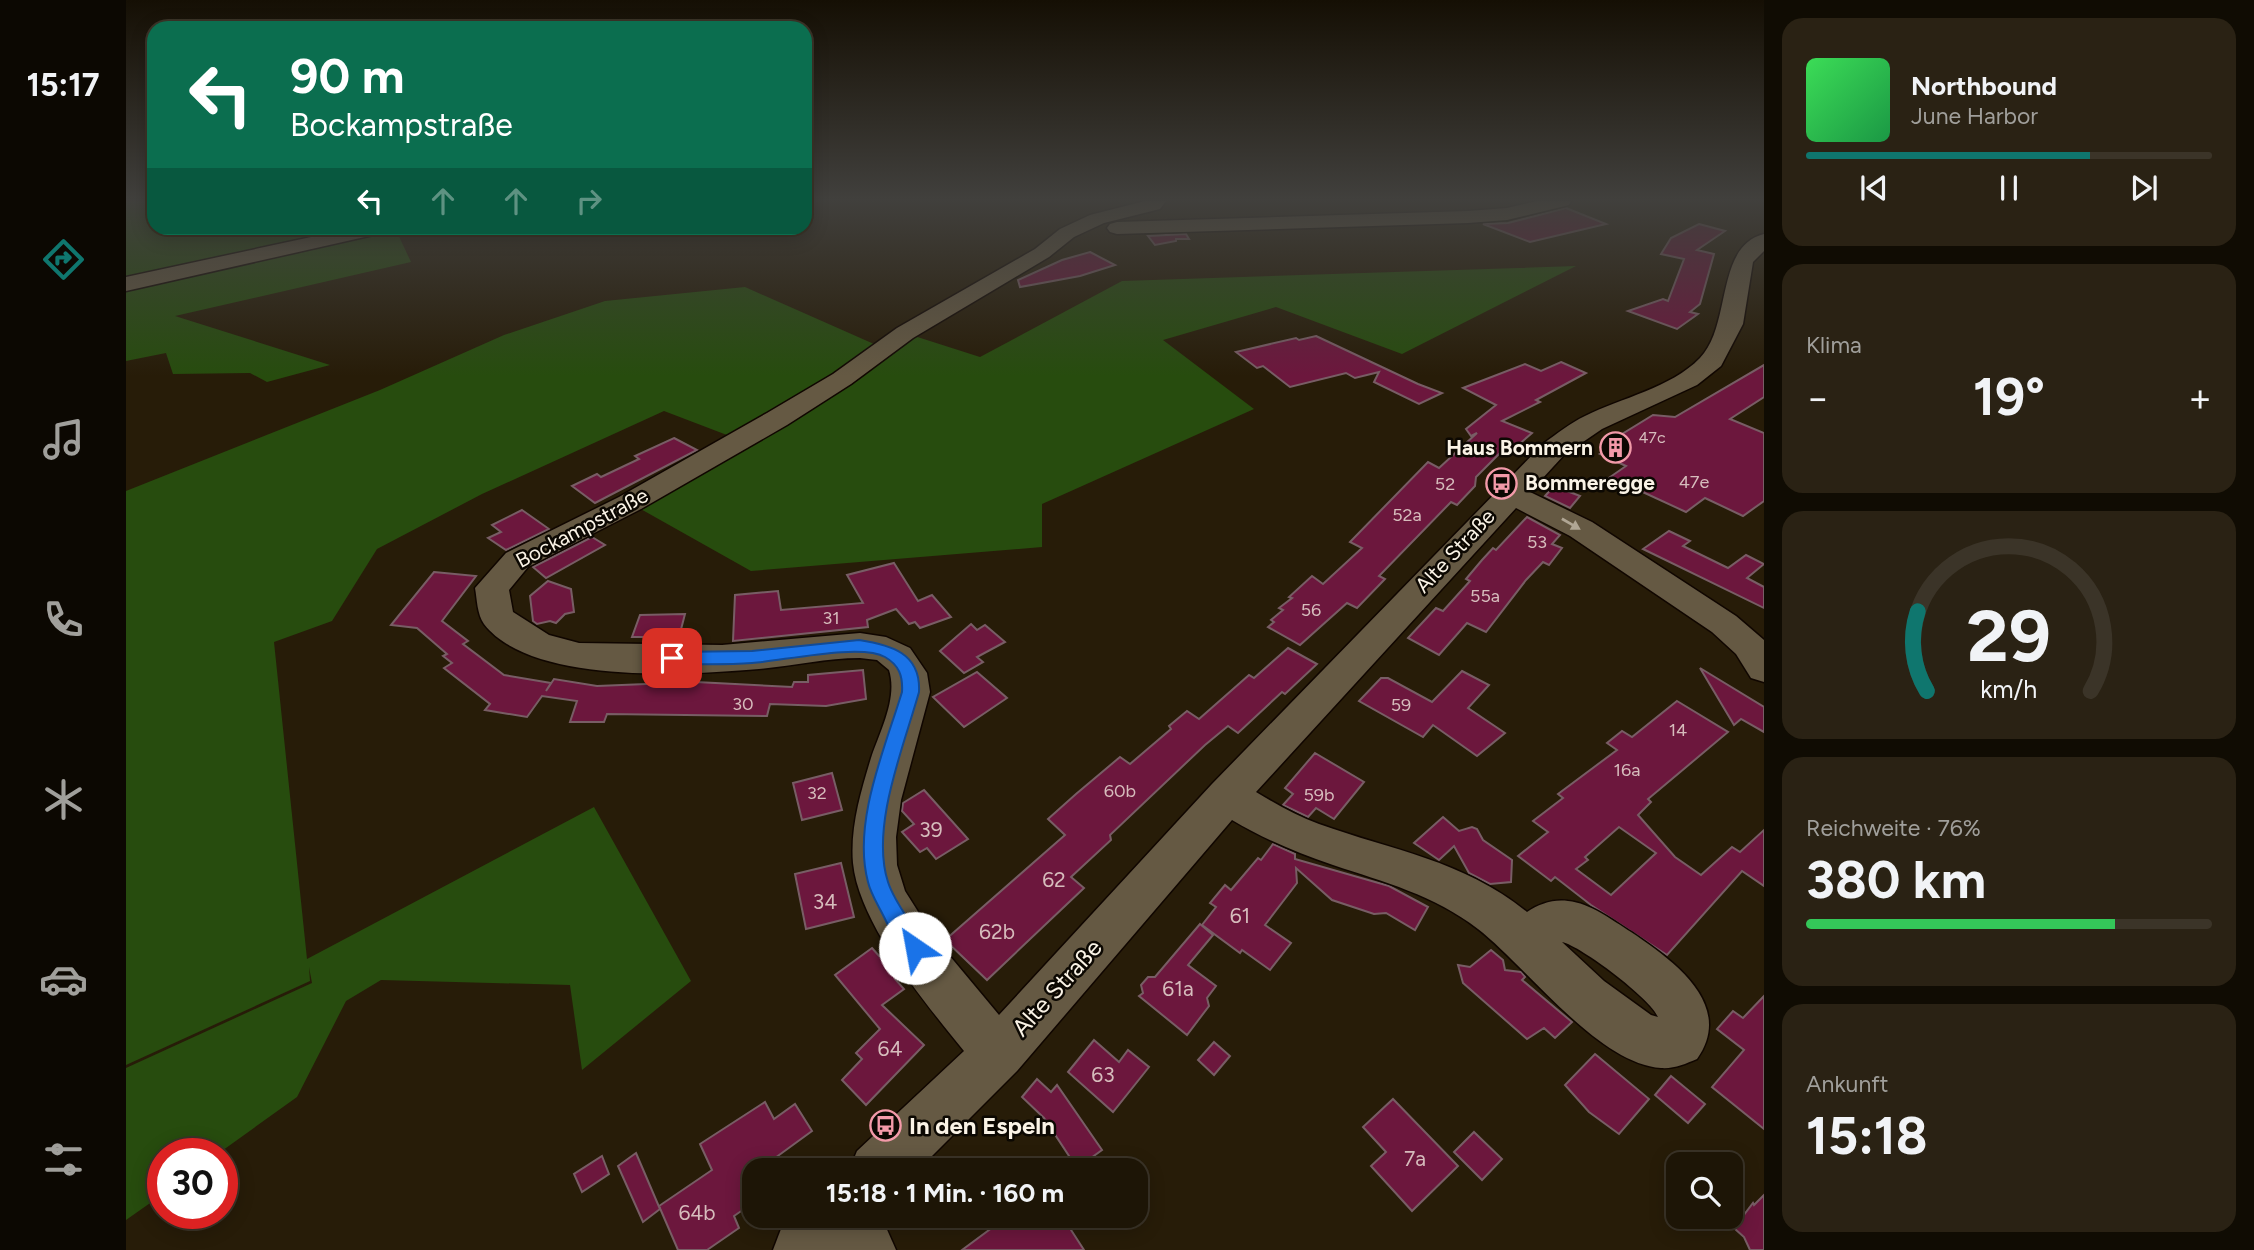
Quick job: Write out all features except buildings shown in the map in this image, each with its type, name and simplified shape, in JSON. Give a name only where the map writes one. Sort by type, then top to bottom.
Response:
[{"type":"street","points":[[126,284],[237,259]]},
{"type":"street","name":"Bockampstraße","points":[[999,1053],[902,932],[878,882],[873,839],[883,784],[911,692],[912,677],[896,656],[888,651],[859,645],[752,657],[645,659],[571,656],[520,637],[497,618],[492,588],[517,559],[630,503],[777,419],[842,379],[905,333],[1031,259]]},
{"type":"street","name":"Alte Straße","points":[[890,1158],[999,1053],[1227,796],[1554,449],[1592,423],[1688,380],[1712,361],[1731,324],[1744,259]]},
{"type":"street","points":[[1510,494],[1544,508],[1581,530],[1724,624],[1749,645],[1764,669]]},
{"type":"street","points":[[1227,796],[1263,818],[1312,839],[1428,877],[1462,892],[1494,912],[1543,957]]},
{"type":"street","points":[[802,1250],[823,1228]]},
{"type":"street","points":[[855,1228],[867,1250]]},
{"type":"green space","points":[[126,259],[215,259],[126,279]]},
{"type":"green space","points":[[255,259],[410,259],[411,262],[175,316],[330,365],[267,382],[250,373],[173,374],[166,353],[126,361],[126,288]]},
{"type":"green space","points":[[1576,266],[1402,354],[1276,307],[1163,340],[1254,409],[1042,504],[1042,547],[751,571],[630,503],[740,440],[664,411],[482,494],[377,549],[332,621],[274,642],[307,959],[594,807],[691,981],[582,1070],[570,985],[381,980],[346,1001],[297,1097],[238,1139],[147,1138],[147,1205],[126,1220],[126,1068],[312,983],[309,967],[310,981],[126,1065],[126,491],[380,390],[504,335],[605,301],[745,287],[883,348],[905,333],[980,357],[1122,281]]},
{"type":"place","name":"Haus Bommern","points":[[1616,448]]},
{"type":"place","name":"Bommeregge","points":[[1502,483]]},
{"type":"place","name":"In den Espeln","points":[[886,1126]]},
{"type":"route","points":[[672,658],[752,657],[859,645],[888,651],[903,663],[912,677],[911,692],[883,784],[873,839],[878,882],[902,932],[915,948]]}]
